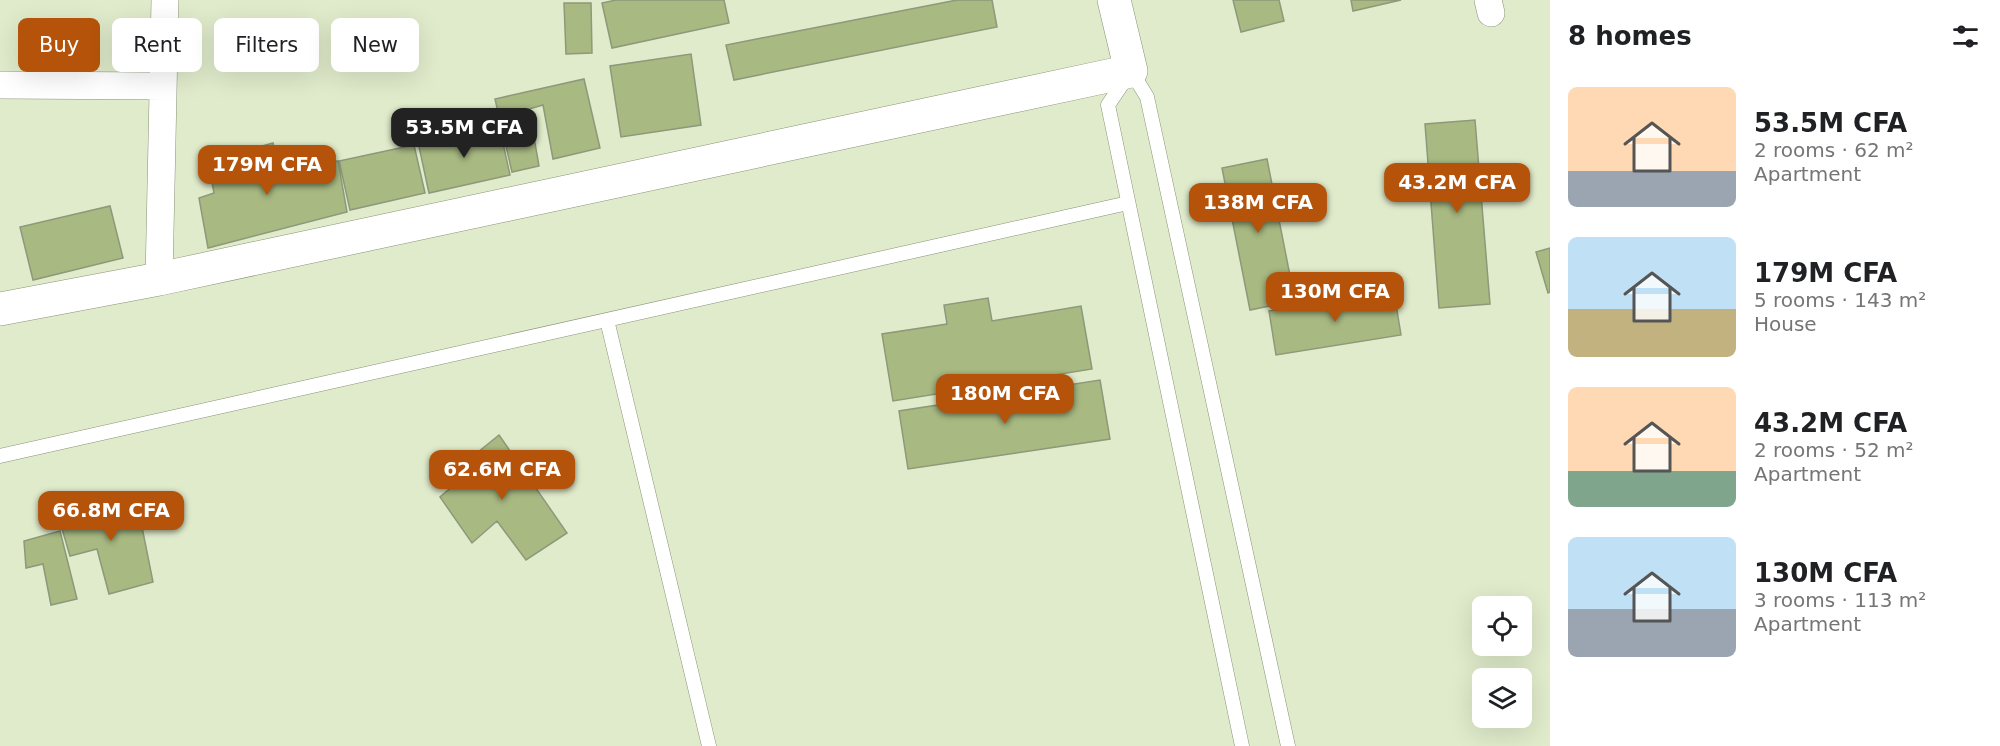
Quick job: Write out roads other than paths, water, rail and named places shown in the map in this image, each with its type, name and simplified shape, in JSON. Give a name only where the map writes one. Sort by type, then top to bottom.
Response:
[{"type":"street","points":[[159,279],[165,0]]},
{"type":"street","points":[[0,309],[159,279],[1131,71],[1113,0]]},
{"type":"street","points":[[0,85],[163,86]]},
{"type":"lane","points":[[1242,746],[1108,105],[1131,71],[1147,97],[1288,746]]},
{"type":"lane","points":[[0,456],[1128,203]]},
{"type":"lane","points":[[607,320],[709,746]]}]
